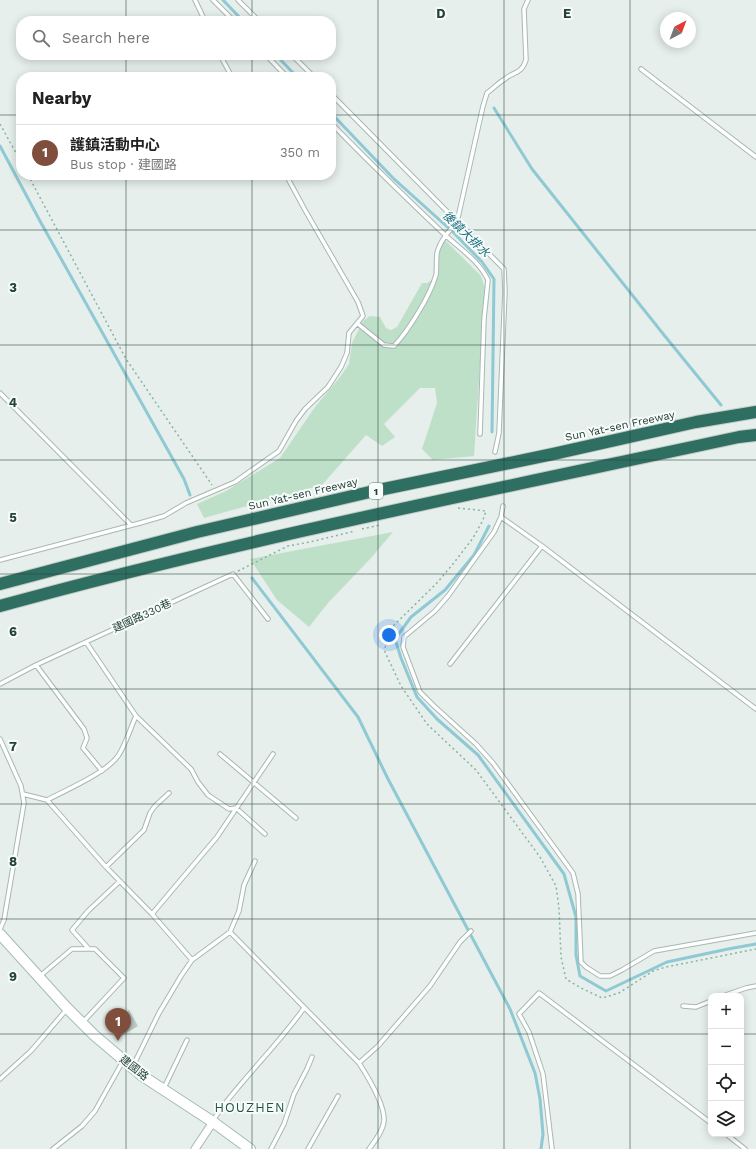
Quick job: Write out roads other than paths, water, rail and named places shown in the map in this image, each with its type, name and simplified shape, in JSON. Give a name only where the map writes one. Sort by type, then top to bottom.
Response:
[{"type":"highway","name":"Sun Yat-sen Freeway","points":[[0,584],[197,532],[374,491],[545,456],[696,422],[756,412]]},
{"type":"highway","name":"1","points":[[0,606],[198,555],[377,514],[756,435]]},
{"type":"street","name":"建國路","points":[[0,934],[67,1008],[141,1075],[213,1122],[250,1149]]},
{"type":"street","points":[[195,1149],[213,1122]]},
{"type":"lane","points":[[195,0],[203,16]]},
{"type":"lane","points":[[213,0],[229,16]]},
{"type":"lane","points":[[238,0],[254,16]]},
{"type":"lane","points":[[358,324],[384,345],[394,346],[402,337],[426,300],[436,274],[437,253],[446,234],[456,224],[487,93],[505,78],[516,73],[523,67],[526,60],[524,9],[528,0]]},
{"type":"lane","points":[[223,60],[229,72]]},
{"type":"lane","points":[[271,60],[282,72]]},
{"type":"lane","points":[[297,60],[309,72]]},
{"type":"lane","points":[[641,69],[756,157]]},
{"type":"lane","points":[[336,99],[456,224],[465,229],[504,269],[505,291],[499,433],[495,452]]},
{"type":"lane","points":[[336,128],[366,160],[467,253],[485,274],[488,280],[484,319],[480,434]]},
{"type":"lane","points":[[0,560],[164,516],[186,504],[235,482],[279,451],[296,421],[305,409],[328,387],[341,367],[347,353],[349,333],[358,324],[363,316],[358,302],[289,180]]},
{"type":"lane","points":[[0,393],[131,525]]},
{"type":"lane","points":[[503,506],[501,517],[494,532],[448,596],[435,611],[404,637],[403,647],[420,692],[476,744],[493,763],[573,873],[578,894],[581,962],[586,967],[600,976],[610,976],[654,951],[756,933]]},
{"type":"lane","points":[[501,517],[542,546],[756,709]]},
{"type":"lane","points":[[450,664],[542,546]]},
{"type":"lane","name":"建國路330巷","points":[[0,684],[36,665],[233,574],[268,619]]},
{"type":"lane","points":[[86,642],[136,716],[191,769],[198,782],[208,795],[228,809],[236,808],[265,834]]},
{"type":"lane","points":[[36,665],[84,729],[87,738],[83,748],[102,771]]},
{"type":"lane","points":[[47,800],[102,771],[117,757],[136,716]]},
{"type":"lane","points":[[0,740],[21,786],[24,803],[4,920],[0,930]]},
{"type":"lane","points":[[220,754],[296,818]]},
{"type":"lane","points":[[152,914],[217,837],[274,754]]},
{"type":"lane","points":[[106,867],[144,830],[150,813],[155,806],[170,793]]},
{"type":"lane","points":[[23,794],[47,800],[106,867],[152,914],[192,960]]},
{"type":"lane","points":[[132,1067],[159,1014],[192,960],[230,932],[239,911],[244,884],[255,861]]},
{"type":"lane","points":[[89,949],[72,930],[88,911],[120,881]]},
{"type":"lane","points":[[359,1063],[378,1046],[430,986],[460,942],[471,931]]},
{"type":"lane","points":[[230,932],[359,1063],[370,1080],[382,1107],[384,1121],[379,1134],[369,1149]]},
{"type":"lane","points":[[39,977],[72,949],[95,949],[124,978],[82,1023]]},
{"type":"lane","points":[[732,993],[756,986]]},
{"type":"lane","points":[[552,1149],[543,1074],[529,1032],[519,1014],[539,993],[708,1121]]},
{"type":"lane","points":[[683,1006],[696,1007],[708,1002]]},
{"type":"lane","points":[[0,1079],[31,1051],[67,1008]]},
{"type":"lane","points":[[213,1122],[219,1110],[261,1059],[287,1031],[304,1008]]},
{"type":"lane","points":[[164,1089],[187,1040]]},
{"type":"lane","points":[[271,1149],[284,1124],[294,1094],[312,1058]]},
{"type":"lane","points":[[53,1149],[82,1126],[95,1111],[124,1060]]},
{"type":"lane","points":[[308,1149],[338,1096]]},
{"type":"lane","points":[[730,1137],[745,1149]]},
{"type":"waterway","name":"後鎮大排水","points":[[223,0],[238,16]]},
{"type":"waterway","name":"後鎮大排水","points":[[281,60],[292,72]]},
{"type":"waterway","points":[[494,108],[532,169],[721,405]]},
{"type":"waterway","name":"後鎮大排水","points":[[336,118],[393,178],[453,232],[482,262],[494,279],[492,432]]},
{"type":"waterway","points":[[0,146],[16,176]]},
{"type":"waterway","points":[[18,180],[184,479],[190,495]]},
{"type":"waterway","points":[[489,526],[474,555],[445,590],[411,617],[395,639],[417,697],[437,719],[478,755],[564,874],[576,917],[576,955],[580,976],[606,991],[667,962],[756,944]]},
{"type":"waterway","points":[[252,578],[358,717],[388,779],[510,1009],[535,1073],[540,1099],[543,1134],[541,1149]]},
{"type":"place","name":"護鎮活動中心","points":[[118,1041]]},
{"type":"district","name":"HOUZHEN","points":[[250,1107]]}]
